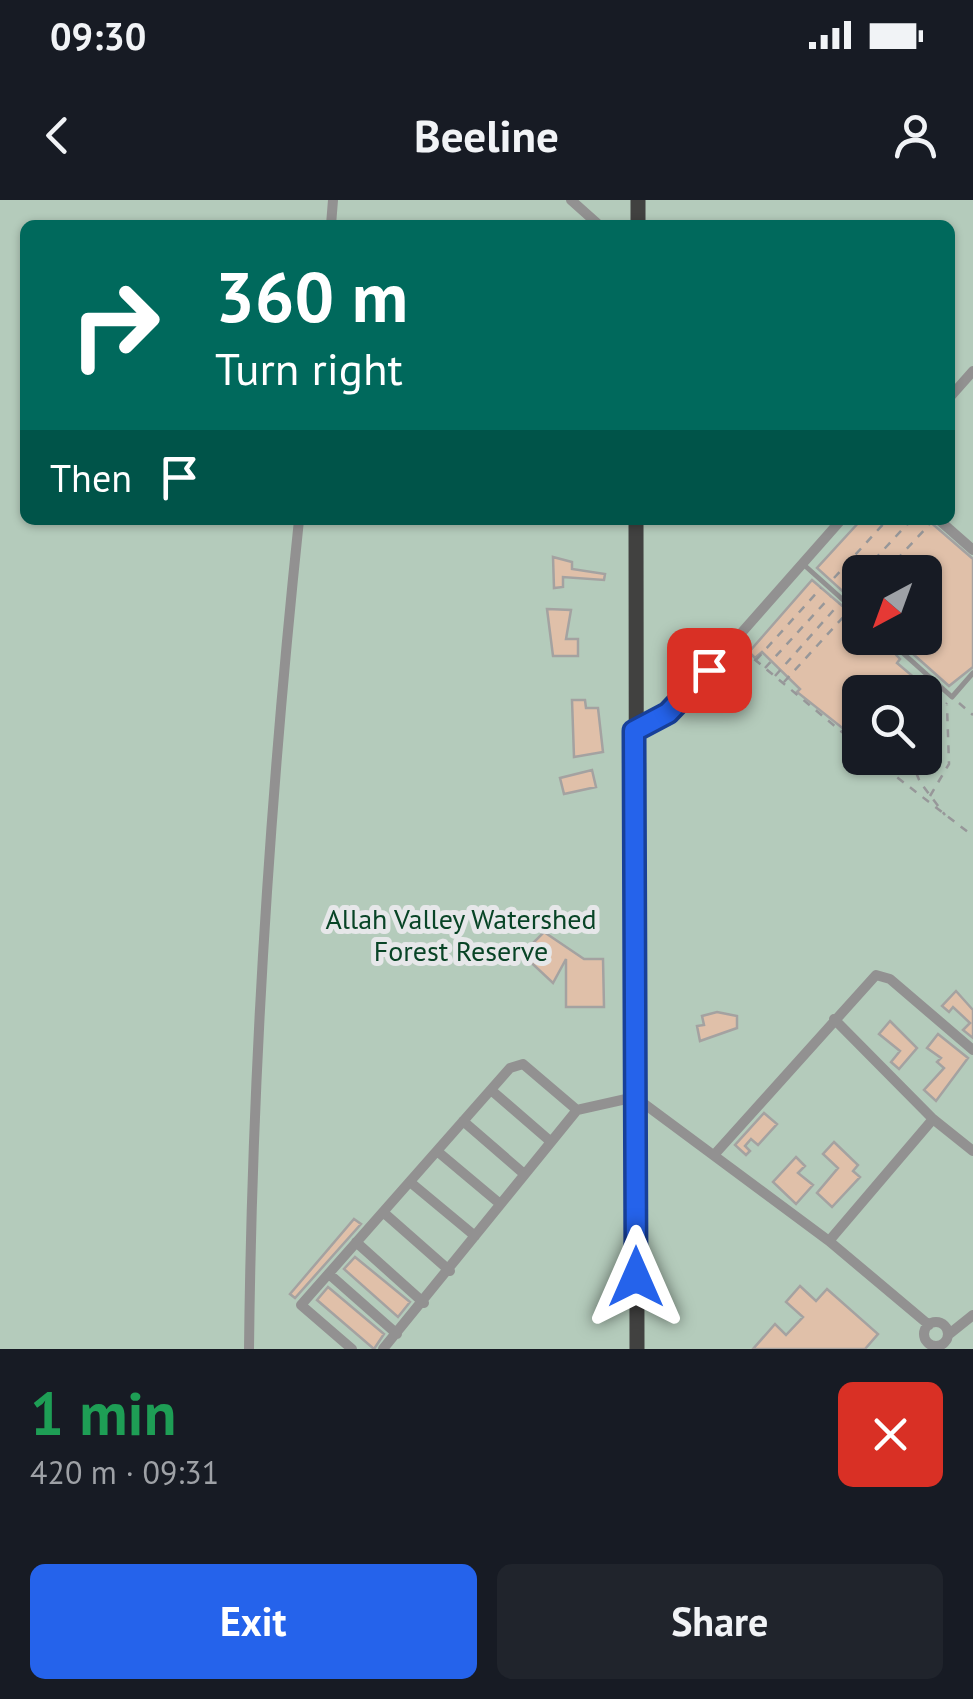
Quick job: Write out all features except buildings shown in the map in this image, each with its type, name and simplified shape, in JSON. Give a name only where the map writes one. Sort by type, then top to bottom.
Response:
[{"type":"highway","points":[[636,525],[637,1349]]},
{"type":"street","points":[[571,200],[593,220]]},
{"type":"street","points":[[955,391],[973,371]]},
{"type":"street","points":[[250,1349],[251,1182],[263,904],[300,525]]},
{"type":"street","points":[[634,731],[684,699],[837,525]]},
{"type":"street","points":[[942,525],[973,550]]},
{"type":"street","points":[[714,1156],[868,981],[883,975],[973,1050]]},
{"type":"street","points":[[834,1018],[933,1119],[973,1152]]},
{"type":"street","points":[[352,1349],[301,1304],[514,1065],[524,1064],[577,1110]]},
{"type":"street","points":[[491,1090],[550,1140]]},
{"type":"street","points":[[384,1349],[577,1110],[636,1097],[829,1241],[928,1325],[940,1323],[948,1335]]},
{"type":"street","points":[[829,1241],[933,1119]]},
{"type":"street","points":[[463,1121],[523,1173]]},
{"type":"street","points":[[436,1152],[498,1204]]},
{"type":"street","points":[[410,1182],[475,1236]]},
{"type":"street","points":[[383,1212],[450,1271]]},
{"type":"street","points":[[356,1242],[424,1303]]},
{"type":"street","points":[[329,1274],[397,1334]]},
{"type":"street","points":[[928,1325],[925,1336],[936,1347],[973,1315]]},
{"type":"lane","points":[[803,564],[842,598]]},
{"type":"lane","points":[[905,655],[928,675]]},
{"type":"lane","points":[[942,688],[952,697],[973,673]]},
{"type":"path","points":[[756,660],[881,525]]},
{"type":"path","points":[[879,555],[906,525]]},
{"type":"path","points":[[902,555],[931,525]]},
{"type":"path","points":[[765,668],[834,592]]},
{"type":"path","points":[[774,676],[842,598]]},
{"type":"path","points":[[784,683],[842,619]]},
{"type":"path","points":[[735,642],[842,732]]},
{"type":"path","points":[[942,708],[952,697],[973,715]]},
{"type":"path","points":[[930,796],[949,764],[946,703]]},
{"type":"path","points":[[893,775],[973,836]]},
{"type":"path","points":[[916,775],[948,819]]},
{"type":"green space","name":"Allah Valley Watershed Forest Reserve","points":[[0,200],[973,200],[973,1349],[0,1349]]},
{"type":"route","points":[[636,1277],[634,731],[668,713],[709,670]]}]
